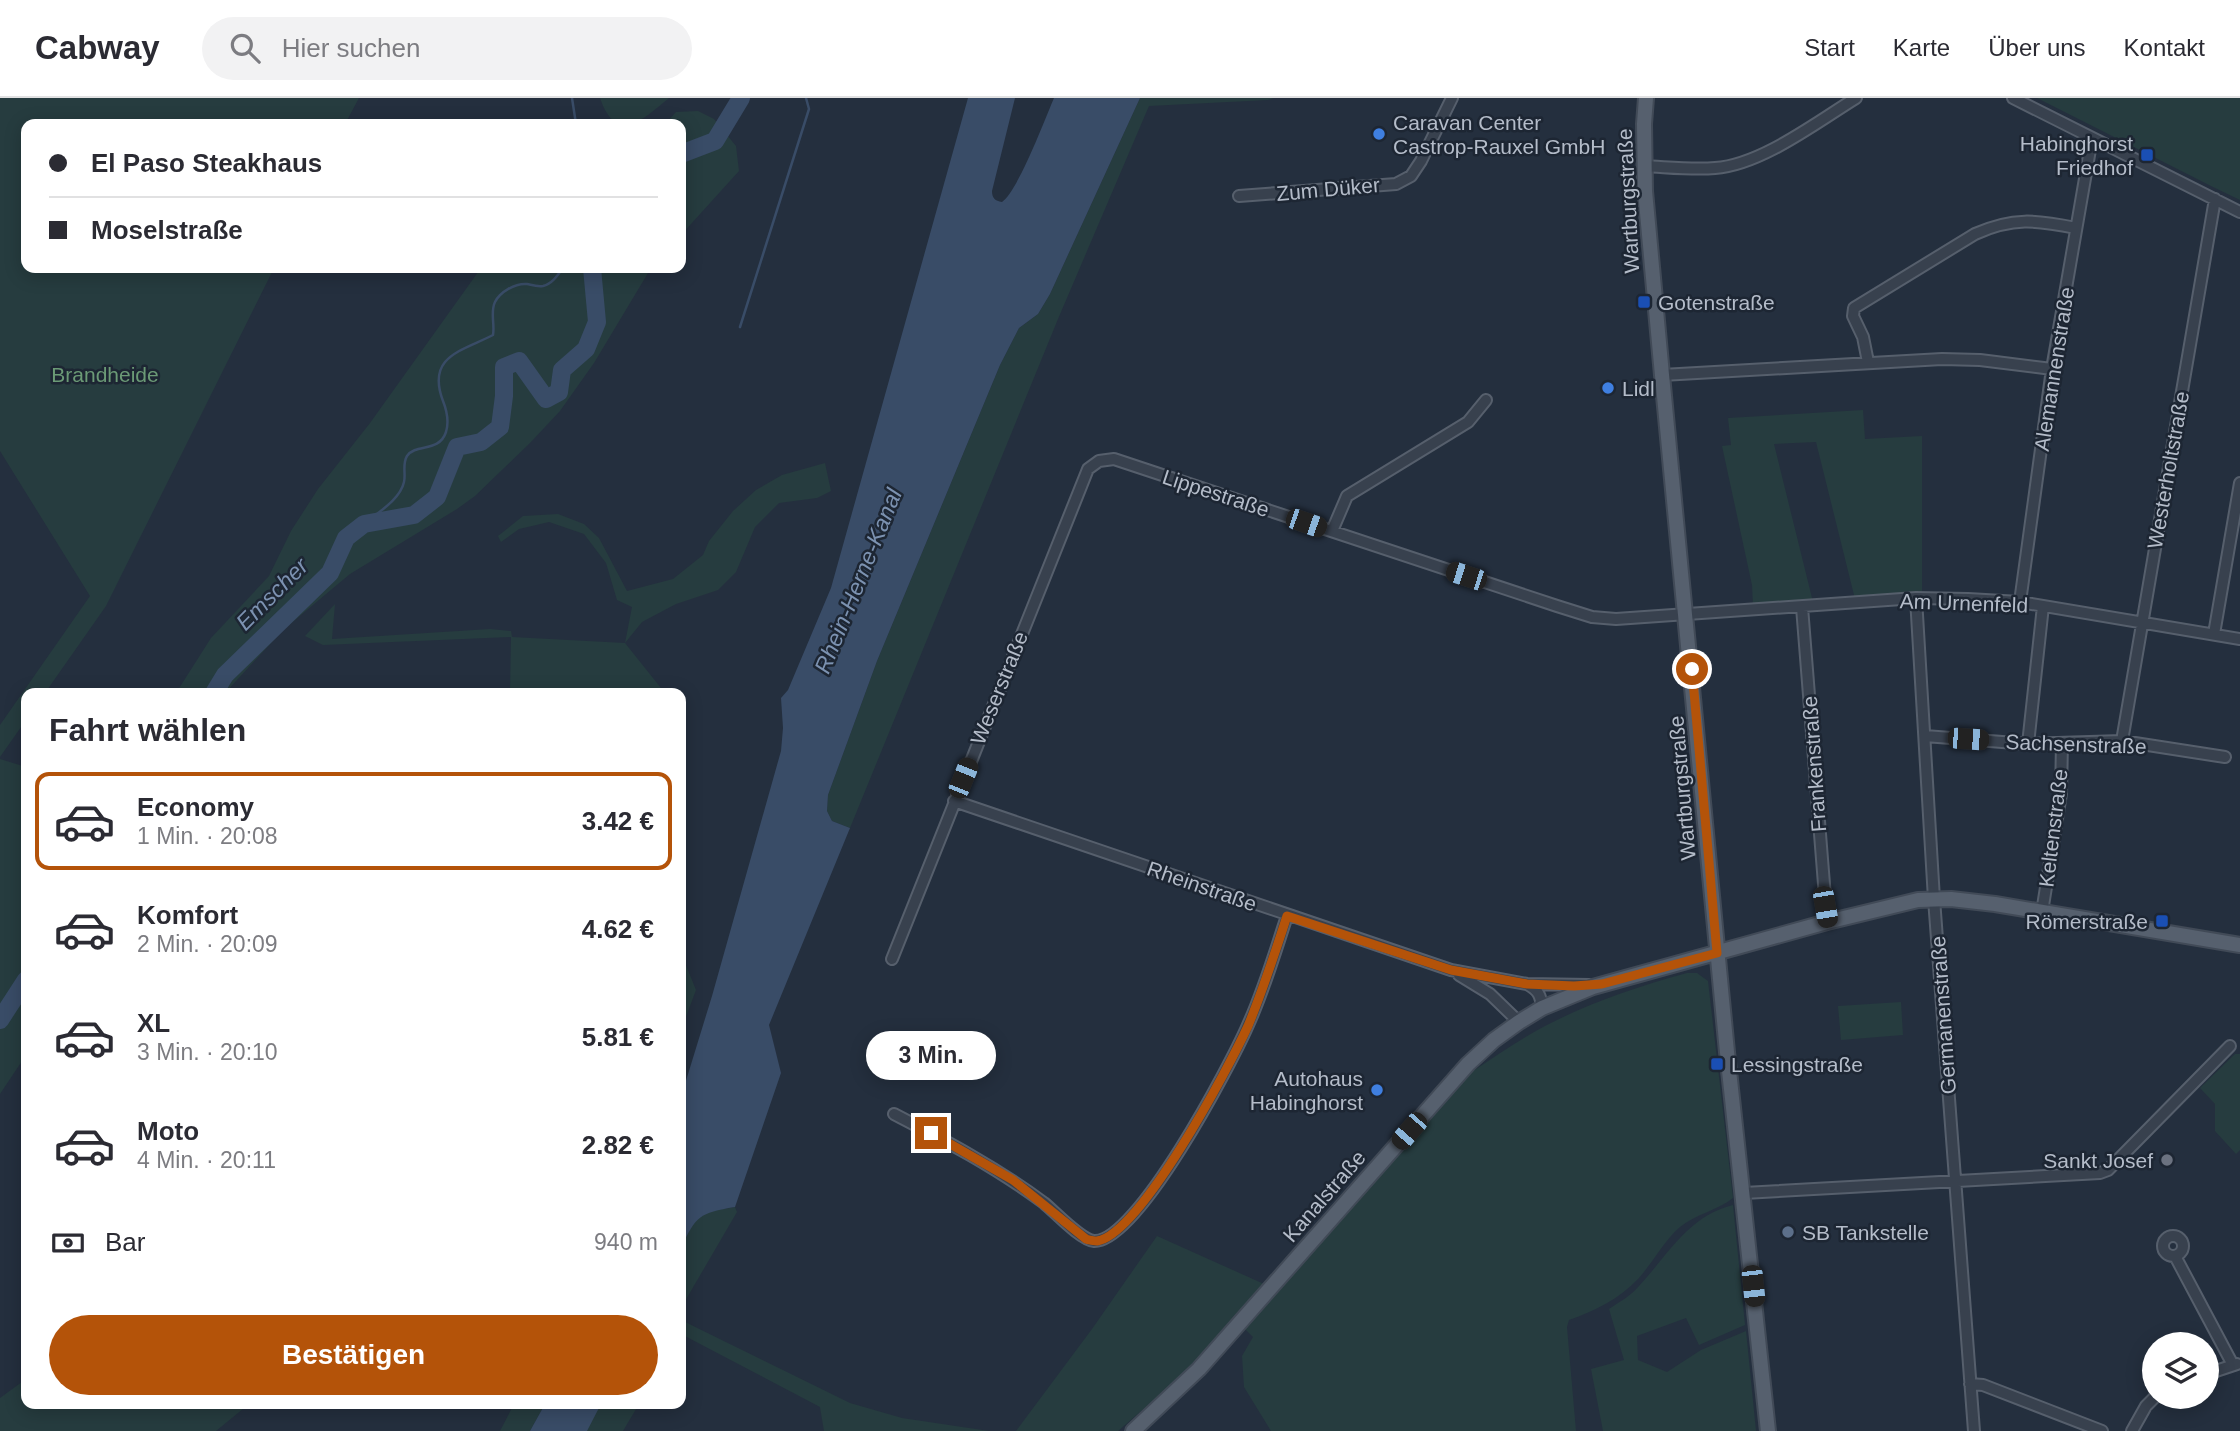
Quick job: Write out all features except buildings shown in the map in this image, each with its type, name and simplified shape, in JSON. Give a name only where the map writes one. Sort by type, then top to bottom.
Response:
[{"type":"main road","name":"Wartburgstraße","points":[[1646,98],[1644,166],[1662,375],[1717,953],[1768,1431]]},
{"type":"main road","points":[[1717,953],[1902,903],[1934,899],[1960,899],[2240,944]]},
{"type":"main road","name":"Kanalstraße","points":[[1133,1431],[1199,1369],[1468,1064],[1494,1040],[1542,1008],[1602,984],[1717,953]]},
{"type":"street","name":"Zum Düker","points":[[1239,197],[1396,184],[1411,176],[1421,161],[1452,98]]},
{"type":"street","points":[[1644,166],[1716,168],[1740,163],[1765,153],[1856,98]]},
{"type":"street","points":[[2013,98],[2240,212]]},
{"type":"street","name":"Alemannenstraße","points":[[2020,602],[2052,369],[2092,138]]},
{"type":"street","name":"Westerholtstraße","points":[[2122,741],[2215,199]]},
{"type":"street","points":[[1868,362],[1863,337],[1853,316],[1854,308],[1975,234],[1994,226],[2015,221],[2041,221],[2076,228]]},
{"type":"street","points":[[1662,375],[1942,359],[1980,360],[2052,369]]},
{"type":"street","points":[[1332,531],[1347,496],[1468,422],[1486,400]]},
{"type":"street","name":"Lippestraße","points":[[1099,461],[1114,459],[1592,617],[1616,619],[1686,615]]},
{"type":"street","name":"Weserstraße","points":[[892,959],[1088,469],[1099,461]]},
{"type":"street","points":[[2214,634],[2240,482]]},
{"type":"street","name":"Am Urnenfeld","points":[[1686,615],[1916,598],[2020,602],[2240,639]]},
{"type":"street","name":"Germanenstraße","points":[[1916,598],[1934,899],[1974,1431]]},
{"type":"street","points":[[2028,744],[2043,606]]},
{"type":"street","name":"Frankenstraße","points":[[1802,607],[1828,922]]},
{"type":"street","name":"Sachsenstraße","points":[[1925,736],[2028,744],[2122,741],[2225,757]]},
{"type":"street","name":"Keltenstraße","points":[[2042,912],[2061,794],[2062,744]]},
{"type":"street","name":"Rheinstraße","points":[[954,801],[1451,970],[1527,984],[1602,984]]},
{"type":"street","points":[[894,1114],[1013,1180],[1086,1239],[1096,1241],[1107,1237],[1136,1212],[1179,1152],[1230,1064],[1263,987],[1287,916]]},
{"type":"street","name":"Rheinstraße","points":[[1451,970],[1490,994],[1519,1022]]},
{"type":"street","points":[[1527,984],[1541,996],[1542,1008]]},
{"type":"street","points":[[1744,1193],[1955,1182],[2108,1170],[2230,1046]]},
{"type":"street","points":[[2175,1256],[2237,1364],[2219,1370]]},
{"type":"street","points":[[1970,1384],[1983,1385],[2102,1431]]},
{"type":"street","points":[[2132,1431],[2145,1409]]},
{"type":"green space","name":"Brandheide","points":[[0,98],[359,98],[348,119],[21,119],[21,273],[272,273],[106,606],[49,688],[26,688],[90,596],[0,451]]},
{"type":"green space","points":[[600,98],[669,98],[642,119],[612,119]]},
{"type":"green space","points":[[1140,98],[1274,98],[1149,106],[1058,319],[850,828],[832,821],[827,811],[828,795],[877,661],[1000,365],[1019,328],[1038,314],[1050,294]]},
{"type":"green space","points":[[2037,98],[2240,98],[2240,200],[2211,186]]},
{"type":"green space","points":[[698,111],[714,119],[736,146],[739,171],[686,229],[686,119],[670,119],[676,112]]},
{"type":"green space","points":[[477,273],[648,273],[594,363],[560,411],[475,496],[350,574],[283,630],[230,688],[179,688],[211,638],[269,576],[291,531],[318,489],[370,423]]},
{"type":"green space","points":[[1863,410],[1865,439],[1922,436],[1922,594],[1855,599],[1816,442],[1774,444],[1813,602],[1753,606],[1752,585],[1722,446],[1731,445],[1728,418]]},
{"type":"green space","points":[[825,463],[831,491],[817,498],[779,503],[755,527],[736,572],[718,590],[676,604],[642,622],[625,643],[632,607],[617,600],[606,563],[584,534],[549,522],[519,529],[501,542],[498,536],[523,516],[558,514],[584,524],[599,538],[627,591],[673,579],[703,555],[709,541],[733,511],[756,490],[782,475]]},
{"type":"green space","points":[[335,604],[332,639],[490,629],[511,631],[512,637],[625,643],[661,688],[510,688],[511,637],[323,645],[305,636]]},
{"type":"green space","name":"Brandheide","points":[[21,695],[21,727],[0,757],[0,725]]},
{"type":"green space","points":[[0,759],[21,765],[21,1062],[0,1094]]},
{"type":"green space","points":[[686,965],[696,990],[686,1017]]},
{"type":"green space","points":[[1687,973],[1697,973],[1708,981],[1733,1198],[1680,1227],[1639,1278],[1615,1298],[1569,1320],[1567,1327],[1576,1431],[1271,1431],[1244,1387],[1242,1356],[1253,1337],[1245,1329],[1473,1071],[1531,1034],[1567,1015],[1652,983]]},
{"type":"green space","points":[[1901,1002],[1903,1035],[1841,1040],[1838,1006]]},
{"type":"green space","points":[[2235,1054],[2240,1054],[2240,1150],[2236,1154],[2215,1131],[2215,1104],[2200,1088]]},
{"type":"green space","points":[[1733,1205],[1745,1325],[1699,1345],[1686,1318],[1637,1336],[1638,1360],[1667,1372],[1701,1350],[1746,1331],[1756,1431],[1603,1431],[1591,1369],[1624,1360],[1609,1309],[1636,1290],[1691,1227],[1717,1210]]},
{"type":"green space","points":[[735,1207],[737,1212],[686,1299],[686,1237],[696,1220],[713,1210]]},
{"type":"green space","points":[[1157,1236],[1264,1284],[1185,1373],[1118,1431],[1016,1431],[1092,1329]]},
{"type":"green space","points":[[686,1322],[850,1403],[902,1418],[989,1431],[824,1431],[820,1407],[686,1337]]},
{"type":"green space","points":[[21,1383],[21,1409],[243,1409],[216,1431],[0,1431],[0,1398]]},
{"type":"green space","points":[[511,1409],[542,1409],[530,1431],[500,1431]]},
{"type":"green space","points":[[597,1409],[636,1409],[623,1431],[585,1431]]},
{"type":"water","name":"Rhein-Herne-Kanal","points":[[968,98],[1015,98],[992,191],[994,199],[1002,202],[1023,170],[1054,98],[1140,98],[1050,294],[1038,314],[1019,328],[1000,365],[877,661],[828,795],[827,811],[832,821],[850,828],[769,1025],[781,1073],[735,1207],[706,1214],[695,1223],[686,1238],[686,1081],[781,751],[781,698],[788,690],[831,588]]},
{"type":"water","points":[[542,1409],[598,1409],[587,1431],[530,1431]]},
{"type":"waterway","points":[[572,98],[575,119]]},
{"type":"waterway","name":"Emscher","points":[[686,152],[715,141],[741,98]]},
{"type":"waterway","points":[[740,327],[809,109],[806,98]]},
{"type":"waterway","points":[[364,524],[387,506],[402,489],[407,456],[443,439],[447,424],[439,386],[439,374],[443,365],[459,351],[493,335],[494,306],[497,298],[504,292],[522,284],[546,285],[559,273]]},
{"type":"waterway","name":"Emscher","points":[[217,688],[225,675],[330,573],[346,538],[364,524],[414,515],[437,497],[457,447],[481,442],[500,427],[504,367],[519,361],[546,399],[559,392],[562,370],[586,349],[597,322],[592,273]]},
{"type":"waterway","name":"Emscher","points":[[0,1020],[21,988]]},
{"type":"place","name":"Caravan Center Castrop-Rauxel GmbH","points":[[1379,134]]},
{"type":"place","name":"Habinghorst Friedhof","points":[[2147,155]]},
{"type":"place","name":"Gotenstraße","points":[[1644,302]]},
{"type":"place","name":"Lidl","points":[[1608,388]]},
{"type":"place","name":"Römerstraße","points":[[2162,921]]},
{"type":"place","name":"Lessingstraße","points":[[1717,1064]]},
{"type":"place","name":"Autohaus Habinghorst","points":[[1377,1090]]},
{"type":"place","name":"Sankt Josef","points":[[2167,1160]]},
{"type":"place","name":"SB Tankstelle","points":[[1788,1232]]},
{"type":"route","points":[[931,1133],[1013,1180],[1086,1239],[1096,1241],[1107,1237],[1136,1212],[1179,1152],[1240,1043],[1263,987],[1287,916],[1451,970],[1527,984],[1602,984],[1717,953],[1692,669]]}]
